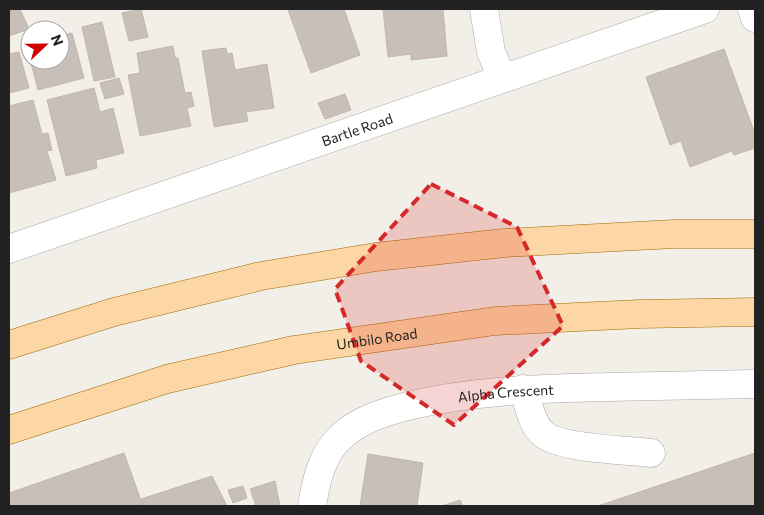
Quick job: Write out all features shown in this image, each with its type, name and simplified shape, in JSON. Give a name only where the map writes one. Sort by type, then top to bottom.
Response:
[{"type":"main road","points":[[9,345],[114,312],[243,281],[376,257],[504,243],[674,234],[755,234]]},
{"type":"main road","name":"Umbilo Road","points":[[9,430],[167,379],[294,350],[496,321],[640,314],[755,312]]},
{"type":"street","points":[[484,9],[491,52],[502,78]]},
{"type":"street","name":"Bartle Road","points":[[9,249],[705,9]]},
{"type":"street","points":[[752,9],[755,18]]},
{"type":"street","name":"Alpha Crescent","points":[[312,506],[314,491],[324,459],[336,441],[371,418],[388,411],[430,401],[504,390],[755,384]]},
{"type":"street","points":[[523,389],[538,428],[548,437],[568,444],[651,453]]},
{"type":"highlighted area","points":[[431,184],[517,227],[563,326],[454,425],[361,361],[335,289]]},
{"type":"building","points":[[9,9],[20,9],[25,20],[20,20],[20,32],[9,36]]},
{"type":"building","points":[[141,9],[148,37],[129,41],[122,13]]},
{"type":"building","points":[[344,9],[360,55],[311,73],[288,10]]},
{"type":"building","points":[[383,9],[443,9],[447,56],[411,60],[411,54],[388,57]]},
{"type":"building","points":[[102,22],[115,77],[94,81],[82,27]]},
{"type":"building","points":[[72,33],[84,78],[38,90],[33,70],[70,70],[70,34]]},
{"type":"building","points":[[173,46],[175,58],[178,58],[185,93],[191,92],[194,106],[187,108],[191,126],[140,136],[128,75],[140,73],[137,53]]},
{"type":"building","points":[[226,48],[227,54],[232,53],[235,70],[267,64],[274,108],[246,112],[248,121],[214,127],[202,51]]},
{"type":"building","points":[[724,49],[755,134],[755,148],[734,155],[732,151],[690,167],[681,141],[670,145],[646,77]]},
{"type":"building","points":[[19,52],[20,70],[24,70],[29,88],[9,93],[9,54]]},
{"type":"building","points":[[119,78],[124,94],[105,99],[100,83]]},
{"type":"building","points":[[94,88],[100,112],[113,108],[124,153],[96,160],[97,168],[66,176],[47,100]]},
{"type":"building","points":[[345,94],[351,110],[325,119],[318,103]]},
{"type":"building","points":[[33,100],[42,134],[48,133],[52,150],[47,151],[56,180],[9,193],[9,106]]},
{"type":"building","points":[[124,453],[143,506],[9,506],[9,493]]},
{"type":"building","points":[[755,453],[755,506],[598,506]]},
{"type":"building","points":[[368,454],[423,463],[417,506],[360,506]]},
{"type":"building","points":[[212,476],[227,506],[144,506],[141,499]]},
{"type":"building","points":[[275,481],[280,506],[256,506],[250,489]]},
{"type":"building","points":[[243,486],[247,498],[233,503],[228,490]]},
{"type":"building","points":[[460,500],[463,506],[442,506]]}]
